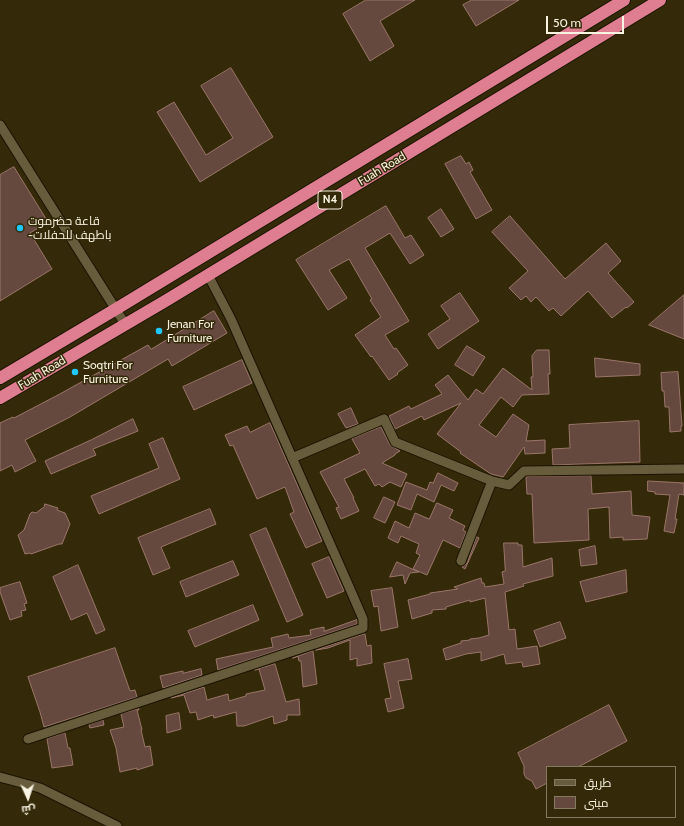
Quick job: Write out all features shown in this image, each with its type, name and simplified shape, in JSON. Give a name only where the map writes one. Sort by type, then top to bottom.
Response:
[{"type":"highway","name":"Fuah Road","points":[[0,378],[624,0]]},
{"type":"highway","name":"Fuah Road","points":[[0,398],[208,275],[660,0]]},
{"type":"street","points":[[0,125],[126,324]]},
{"type":"street","points":[[28,739],[363,628],[363,619],[231,319],[208,275]]},
{"type":"street","points":[[292,458],[384,419],[395,442],[492,481],[509,485],[524,471],[684,469]]},
{"type":"street","points":[[461,561],[492,481]]},
{"type":"street","points":[[0,777],[40,788],[117,826]]},
{"type":"building","points":[[366,0],[415,0],[380,21],[394,46],[370,61],[343,14]]},
{"type":"building","points":[[472,0],[519,0],[476,26],[463,5]]},
{"type":"building","points":[[231,68],[273,137],[200,182],[157,112],[174,102],[206,155],[233,138],[201,86]]},
{"type":"building","points":[[461,156],[466,164],[469,162],[473,170],[470,172],[492,210],[476,219],[445,164]]},
{"type":"building","name":"قاعة حضرموت -باطهف للحفلات","points":[[14,167],[48,222],[30,233],[52,269],[0,301],[0,175]]},
{"type":"building","points":[[386,206],[405,238],[411,235],[424,255],[410,264],[390,233],[365,248],[409,321],[385,335],[394,349],[396,348],[408,365],[389,380],[355,335],[381,317],[370,300],[372,299],[349,259],[329,270],[347,298],[328,310],[296,260]]},
{"type":"building","points":[[441,209],[454,229],[441,237],[428,218]]},
{"type":"building","points":[[510,216],[565,279],[606,243],[621,261],[608,273],[634,302],[612,318],[588,291],[561,316],[553,308],[549,311],[536,297],[531,302],[526,296],[521,300],[509,288],[528,271],[492,232]]},
{"type":"building","points":[[460,293],[479,321],[438,349],[428,334],[450,319],[441,306]]},
{"type":"building","points":[[684,295],[684,339],[649,325]]},
{"type":"building","points":[[214,311],[227,333],[172,366],[168,359],[70,417],[25,440],[36,461],[15,472],[12,465],[0,471],[0,423],[13,417],[14,418],[58,395],[148,345],[151,349]]},
{"type":"building","points":[[467,346],[485,357],[473,376],[455,365]]},
{"type":"building","points":[[537,350],[549,350],[549,394],[522,395],[513,407],[501,397],[479,425],[496,437],[513,414],[529,425],[526,441],[545,440],[545,453],[525,454],[524,447],[503,477],[491,474],[460,453],[461,452],[437,434],[461,403],[424,420],[422,416],[395,429],[389,416],[409,406],[411,409],[442,394],[435,385],[448,375],[468,400],[476,389],[483,394],[503,368],[532,390],[532,356]]},
{"type":"building","points":[[595,358],[640,364],[640,375],[596,377]]},
{"type":"building","points":[[242,360],[252,383],[194,410],[183,387]]},
{"type":"building","points":[[678,372],[682,426],[681,431],[670,432],[669,407],[665,407],[661,373]]},
{"type":"building","points":[[351,408],[358,424],[346,428],[338,414]]},
{"type":"building","points":[[133,419],[138,431],[93,449],[96,455],[51,474],[45,461]]},
{"type":"building","points":[[639,421],[640,462],[553,465],[552,449],[570,448],[569,425]]},
{"type":"building","points":[[270,423],[322,541],[306,548],[290,514],[294,512],[285,487],[257,499],[233,445],[230,446],[225,435],[247,426],[250,432]]},
{"type":"building","points":[[381,427],[390,445],[400,451],[382,463],[407,474],[401,487],[390,482],[382,487],[379,484],[375,486],[365,469],[344,479],[359,511],[341,519],[336,508],[339,507],[320,472],[360,453],[352,439]]},
{"type":"building","points":[[163,438],[180,479],[99,514],[91,496],[159,468],[149,444]]},
{"type":"building","points":[[438,473],[458,483],[454,491],[441,485],[434,502],[417,494],[411,510],[397,505],[406,482],[427,490],[430,482],[433,483]]},
{"type":"building","points":[[591,476],[592,494],[631,491],[632,515],[650,517],[647,539],[623,540],[623,537],[610,538],[609,507],[588,509],[589,540],[534,543],[532,494],[527,494],[526,477]]},
{"type":"building","points":[[648,481],[684,483],[684,495],[679,494],[674,533],[664,531],[670,495],[655,494],[655,492],[648,491]]},
{"type":"building","points":[[384,497],[395,502],[385,523],[374,518]]},
{"type":"building","points":[[437,503],[453,510],[449,518],[465,526],[463,530],[466,532],[460,548],[443,540],[427,575],[413,569],[420,555],[416,553],[419,544],[401,536],[398,543],[388,538],[395,521],[409,528],[415,513],[429,519]]},
{"type":"building","points":[[45,504],[58,508],[57,510],[65,513],[70,524],[62,544],[31,554],[25,554],[18,535],[24,530],[30,514],[32,512],[36,513],[44,507]]},
{"type":"building","points":[[210,509],[216,524],[161,547],[170,568],[153,575],[138,538]]},
{"type":"building","points":[[266,528],[303,615],[287,622],[250,535]]},
{"type":"building","points":[[477,537],[479,538],[465,569],[462,567],[467,563]]},
{"type":"building","points":[[504,543],[518,543],[518,545],[522,545],[523,567],[552,558],[553,576],[523,584],[524,586],[505,592],[509,630],[515,629],[517,649],[537,646],[540,664],[523,667],[522,662],[506,664],[504,654],[481,661],[481,652],[466,654],[446,660],[443,649],[461,643],[461,641],[489,635],[485,598],[470,602],[470,600],[446,607],[446,609],[432,610],[432,613],[412,619],[408,600],[430,593],[458,589],[454,587],[481,578],[485,587],[504,584],[502,572],[505,571]]},
{"type":"building","points":[[595,546],[597,564],[581,566],[579,550]]},
{"type":"building","points":[[329,557],[344,591],[327,598],[312,564]]},
{"type":"building","points":[[233,561],[239,575],[186,597],[180,582]]},
{"type":"building","points":[[397,562],[419,572],[410,573],[405,584],[403,575],[390,577]]},
{"type":"building","points":[[78,565],[105,630],[96,634],[87,613],[71,620],[53,577]]},
{"type":"building","points":[[626,570],[627,592],[586,602],[580,582]]},
{"type":"building","points":[[20,582],[27,603],[24,604],[26,610],[21,611],[22,616],[10,620],[0,588]]},
{"type":"building","points":[[392,588],[398,627],[381,631],[378,606],[374,607],[371,591]]},
{"type":"building","points":[[253,605],[259,620],[195,647],[188,631]]},
{"type":"building","points":[[357,620],[357,624],[218,670],[216,659],[273,647],[271,638],[288,634],[289,638],[311,635],[310,630],[324,627],[324,631]]},
{"type":"building","points":[[560,622],[566,638],[540,647],[534,631]]},
{"type":"building","points":[[365,634],[367,646],[371,645],[372,663],[357,666],[357,658],[350,660],[350,640],[328,648],[316,650]]},
{"type":"building","points":[[115,648],[130,691],[135,690],[137,697],[44,727],[28,677]]},
{"type":"building","points":[[313,651],[317,684],[303,687],[301,661],[299,661],[298,656]]},
{"type":"building","points":[[408,659],[412,679],[398,681],[404,708],[388,712],[385,699],[391,698],[384,664]]},
{"type":"building","points":[[275,664],[286,702],[299,699],[300,715],[287,715],[287,720],[274,724],[273,716],[244,726],[237,726],[236,712],[214,718],[213,715],[198,720],[196,712],[190,713],[184,695],[171,698],[204,687],[207,700],[228,694],[229,701],[246,696],[246,694],[265,690],[259,669],[255,670]]},
{"type":"building","points":[[201,669],[202,675],[163,688],[160,676]]},
{"type":"building","points":[[609,705],[627,741],[580,766],[546,766],[546,784],[536,789],[532,781],[526,778],[524,774],[524,766],[518,753]]},
{"type":"building","points":[[139,709],[137,710],[145,747],[150,746],[153,765],[137,770],[137,768],[120,772],[116,748],[110,730],[124,727],[121,714]]},
{"type":"building","points":[[179,713],[181,729],[167,733],[166,716]]},
{"type":"building","points":[[103,720],[104,725],[90,728],[89,725]]},
{"type":"building","points":[[65,733],[68,748],[70,748],[73,765],[52,768],[47,739]]},
{"type":"place","name":"قاعة حضرموت -باطهف للحفلات","points":[[20,228]]},
{"type":"place","name":"Jenan For Furniture","points":[[159,331]]},
{"type":"place","name":"Soqtri For Furniture","points":[[75,372]]}]
